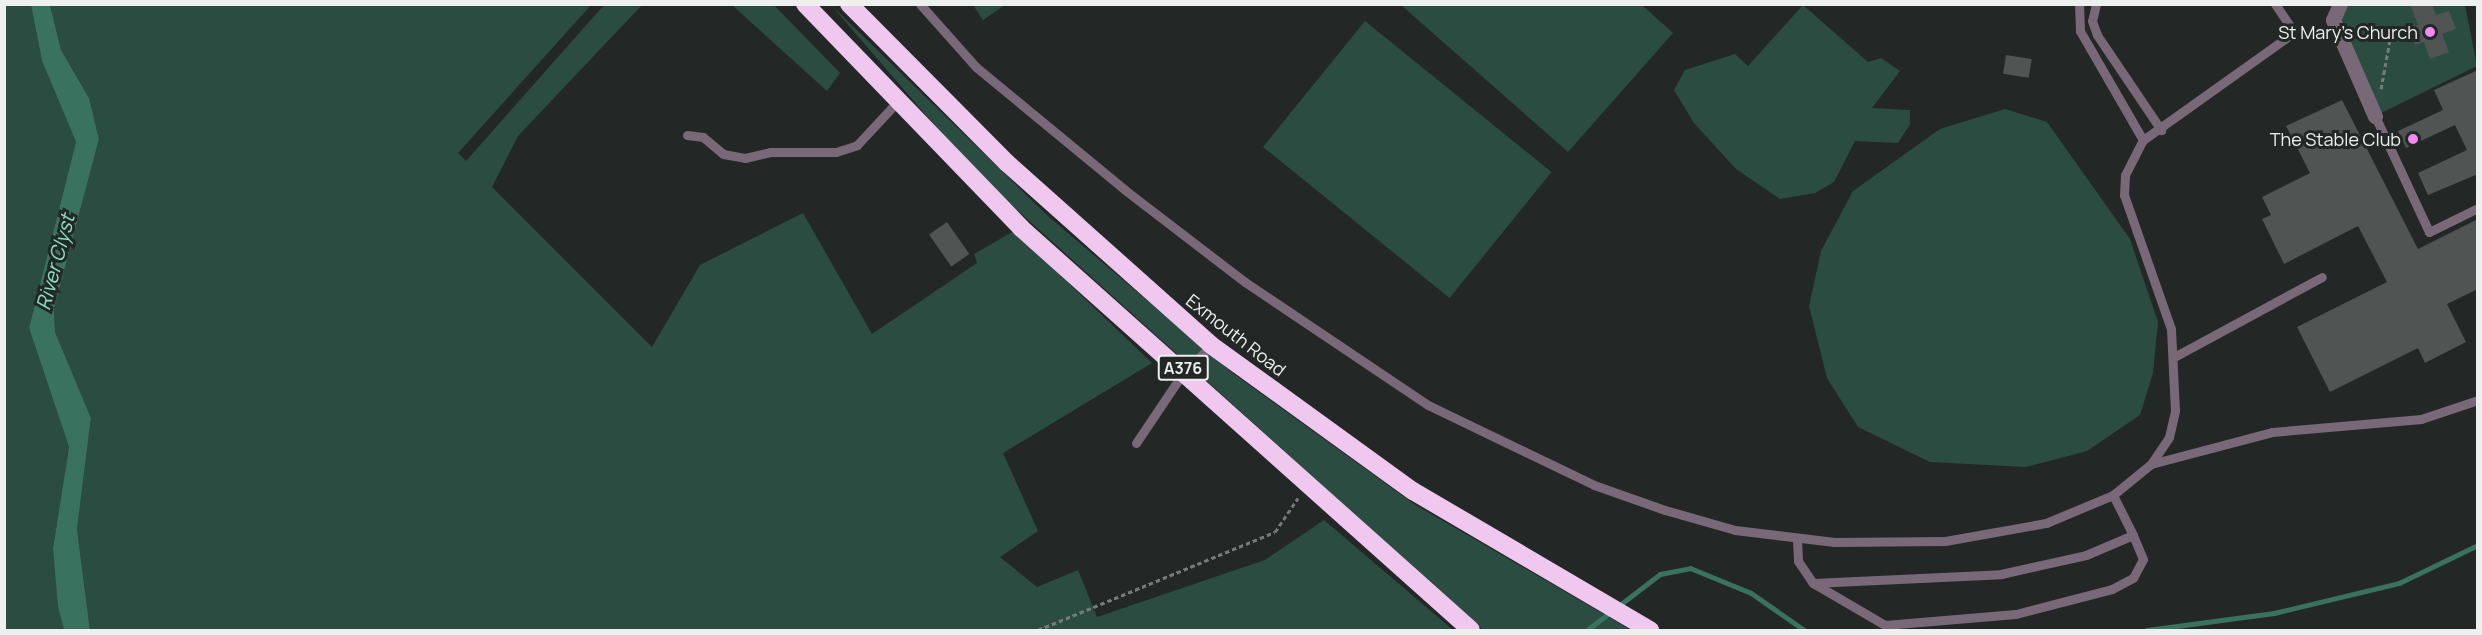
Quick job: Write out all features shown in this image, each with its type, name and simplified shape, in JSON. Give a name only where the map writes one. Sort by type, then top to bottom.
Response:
[{"type":"highway","name":"A376","points":[[805,4],[1021,228],[1187,371],[1471,630]]},
{"type":"highway","name":"Exmouth Road","points":[[849,4],[1024,180],[1211,345],[1413,491],[1591,600],[1642,626]]},
{"type":"street","points":[[2332,7],[2375,116]]},
{"type":"lane","points":[[920,4],[976,67],[1125,190],[1245,282],[1428,405],[1594,485],[1715,524],[1797,540],[1945,541],[2003,533],[2046,523],[2113,495],[2151,464],[2169,438],[2175,411],[2174,357],[2157,278],[2124,195],[2125,175],[2143,140],[2161,130],[2290,35],[2292,29],[2275,4]]},
{"type":"lane","points":[[2079,4],[2080,31],[2143,140]]},
{"type":"lane","points":[[2096,4],[2092,21],[2097,35],[2161,130]]},
{"type":"lane","points":[[687,135],[703,137],[723,154],[745,158],[770,152],[836,152],[857,145],[899,100]]},
{"type":"lane","points":[[2375,116],[2429,232],[2478,208]]},
{"type":"lane","points":[[2174,357],[2322,277]]},
{"type":"lane","points":[[1136,443],[1187,371],[1211,345]]},
{"type":"lane","points":[[2151,464],[2272,432],[2421,419],[2478,400]]},
{"type":"lane","points":[[1797,540],[1798,561],[1813,583],[1885,625],[2016,614],[2089,596],[2133,578],[2143,559],[2113,495]]},
{"type":"lane","points":[[1813,583],[2001,574],[2086,555],[2133,535]]},
{"type":"path","points":[[2375,116],[2393,23]]},
{"type":"path","points":[[1038,630],[1275,532],[1309,482]]},
{"type":"shaded area","points":[[4,5],[31,5],[42,61],[76,142],[29,328],[69,447],[53,548],[64,630],[5,630]]},
{"type":"shaded area","points":[[50,5],[591,5],[458,153],[466,161],[604,5],[642,5],[518,136],[492,187],[652,347],[700,265],[803,213],[872,334],[977,263],[974,254],[1014,231],[1152,363],[1003,453],[1038,531],[1000,557],[1037,587],[1078,570],[1097,617],[1265,560],[1324,520],[1453,630],[90,630],[77,529],[91,418],[55,332],[54,309],[99,139],[89,98],[61,50]]},
{"type":"shaded area","points":[[732,5],[774,5],[840,73],[827,91]]},
{"type":"shaded area","points":[[831,5],[1049,217],[1234,374],[1414,504],[1631,630],[1483,630],[975,172]]},
{"type":"shaded area","points":[[973,5],[1005,5],[983,20]]},
{"type":"shaded area","points":[[1401,5],[1642,5],[1673,33],[1568,152]]},
{"type":"shaded area","points":[[1803,5],[1868,62],[1881,58],[1900,71],[1872,108],[1910,110],[1910,124],[1898,143],[1855,141],[1834,182],[1815,193],[1780,199],[1736,169],[1694,123],[1674,90],[1685,70],[1735,54],[1748,66]]},
{"type":"shaded area","points":[[2350,5],[2465,5],[2477,66],[2375,116],[2336,13]]},
{"type":"shaded area","points":[[1365,21],[1552,172],[1450,298],[1263,147]]},
{"type":"shaded area","points":[[2005,109],[2047,122],[2130,239],[2158,322],[2153,373],[2140,415],[2087,451],[2026,467],[1930,462],[1858,427],[1827,378],[1809,306],[1821,251],[1853,191],[1940,129]]},
{"type":"water","name":"River Clyst","points":[[31,5],[50,5],[61,50],[89,98],[99,139],[54,309],[55,332],[91,418],[77,529],[90,630],[64,630],[58,606],[53,548],[69,447],[29,328],[76,142],[42,61]]},
{"type":"building","name":"St Mary's Church","points":[[2410,4],[2432,4],[2436,15],[2449,11],[2456,29],[2442,34],[2449,52],[2430,59],[2424,42],[2415,45],[2409,28],[2418,25]]},
{"type":"building","points":[[2006,55],[2032,59],[2029,78],[2003,74]]},
{"type":"building","name":"The Stable Club","points":[[2478,70],[2478,174],[2428,195],[2418,173],[2467,150],[2455,125],[2406,148],[2398,131],[2443,110],[2434,90]]},
{"type":"building","points":[[2342,100],[2418,249],[2478,219],[2478,289],[2447,304],[2466,342],[2425,363],[2418,348],[2330,392],[2297,327],[2387,282],[2358,226],[2284,264],[2262,219],[2271,215],[2262,197],[2310,173],[2286,126]]},
{"type":"building","points":[[947,222],[969,254],[951,267],[929,235]]},
{"type":"waterway","points":[[2147,630],[2274,613],[2399,583],[2478,545]]},
{"type":"waterway","points":[[1587,630],[1660,574],[1690,568],[1751,593],[1804,630]]},
{"type":"place","name":"St Mary's Church","points":[[2430,32]]},
{"type":"place","name":"The Stable Club","points":[[2413,139]]}]
